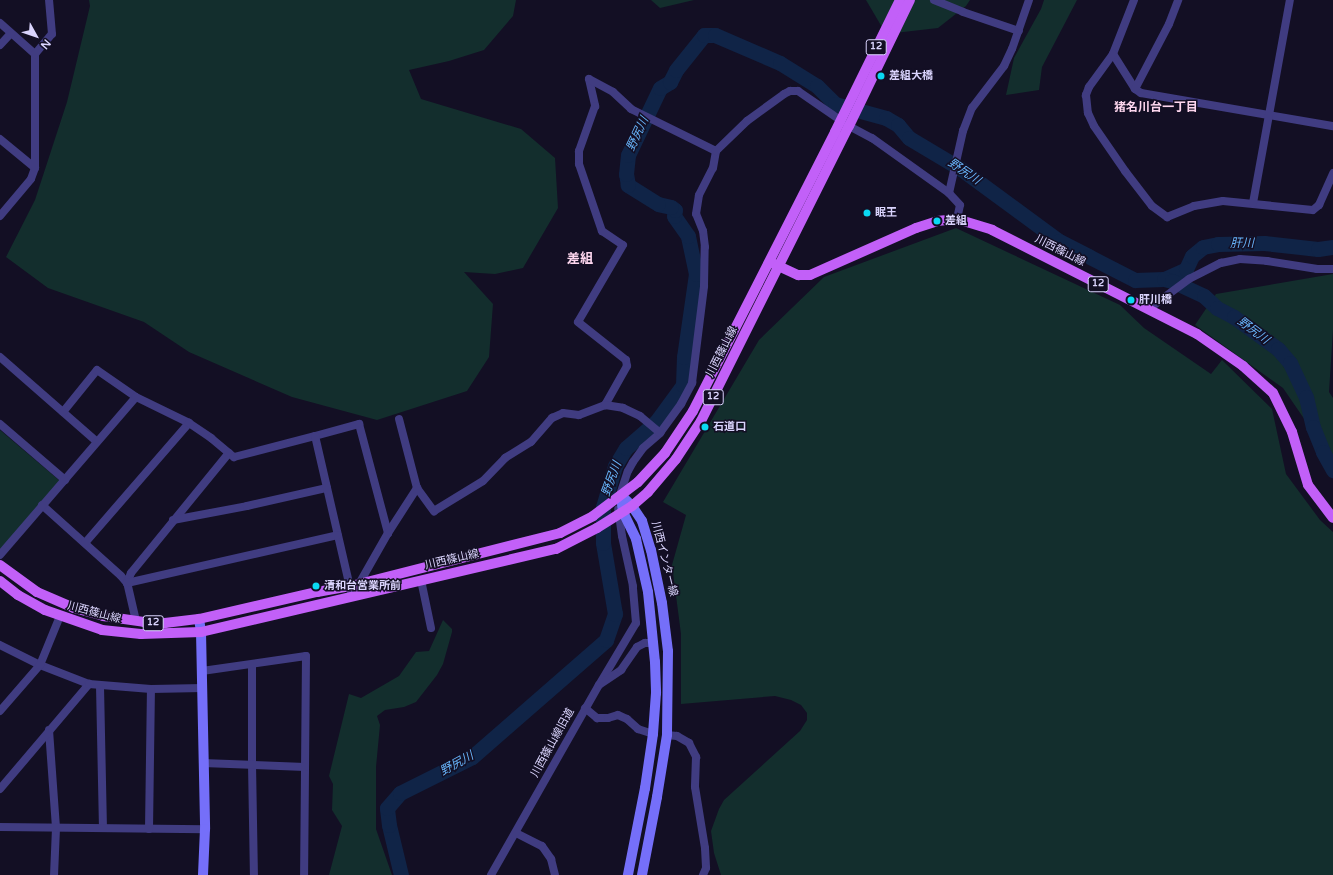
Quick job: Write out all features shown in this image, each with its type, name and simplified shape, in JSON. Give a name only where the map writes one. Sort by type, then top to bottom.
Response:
[{"type":"main road","name":"川西篠山線","points":[[0,565],[32,588],[55,600],[103,616],[136,621],[166,623],[199,619],[354,585],[560,532],[587,519],[622,496],[638,482],[665,453],[693,411],[900,0]]},
{"type":"main road","name":"川西篠山線","points":[[0,581],[18,595],[60,616],[89,626],[117,632],[173,635],[201,632],[556,549],[586,534],[623,512],[648,492],[676,460],[701,421],[851,123],[910,0]]},
{"type":"main road","name":"川西篠山線","points":[[768,262],[798,275],[810,275],[916,228],[937,221],[957,219],[992,230],[1197,334],[1243,366],[1273,393],[1292,432],[1308,484],[1333,518]]},
{"type":"main road","name":"川西インター線","points":[[622,496],[632,506],[642,521],[652,550],[662,603],[668,650],[667,735],[642,875]]},
{"type":"main road","name":"川西インター線","points":[[622,496],[623,512],[636,539],[648,592],[654,643],[656,693],[653,734],[646,788],[628,875]]},
{"type":"main road","points":[[199,619],[201,632],[203,688],[205,829],[202,875]]},
{"type":"street","points":[[2,211],[31,179],[35,168],[35,54],[52,34],[50,0]]},
{"type":"street","points":[[934,0],[963,12],[1019,31]]},
{"type":"street","points":[[949,193],[954,177],[963,131],[972,108],[1004,66],[1019,31],[1029,0]]},
{"type":"street","points":[[1134,0],[1113,54],[1089,87],[1086,95],[1088,113],[1094,126],[1125,171],[1152,206],[1167,217],[1194,206],[1223,201],[1313,210],[1319,205],[1333,173]]},
{"type":"street","points":[[1134,89],[1169,24],[1178,0]]},
{"type":"street","points":[[1253,203],[1290,0]]},
{"type":"street","points":[[0,23],[35,54]]},
{"type":"street","points":[[0,45],[11,33]]},
{"type":"street","points":[[1113,54],[1134,89],[1141,93],[1333,126]]},
{"type":"street","points":[[604,405],[627,366],[626,360],[578,322],[624,245],[602,231],[579,164],[579,152],[595,106],[589,79],[613,92],[631,109],[716,152]]},
{"type":"street","points":[[599,685],[636,623],[633,586],[622,536],[618,507],[620,494],[628,471],[633,462],[681,404],[692,383],[704,286],[705,247],[703,231],[696,214],[699,195],[713,168],[716,152],[747,121],[790,91],[798,91],[851,123],[949,193],[960,205],[957,219]]},
{"type":"street","points":[[0,138],[35,168]]},
{"type":"street","points":[[1151,311],[1154,305],[1189,279],[1228,262],[1240,259],[1267,260],[1317,269],[1333,270]]},
{"type":"street","points":[[0,357],[96,441]]},
{"type":"street","points":[[63,412],[98,370],[136,397],[189,423],[234,457],[359,424],[388,533]]},
{"type":"street","points":[[0,555],[96,441],[136,397]]},
{"type":"street","points":[[399,419],[417,488],[434,511],[483,481],[505,458],[531,442],[552,418],[563,413],[580,416],[604,405],[623,408],[640,416],[659,432]]},
{"type":"street","points":[[85,543],[189,423]]},
{"type":"street","points":[[0,424],[64,480]]},
{"type":"street","points":[[315,436],[338,535],[354,585]]},
{"type":"street","points":[[127,583],[131,573],[229,453]]},
{"type":"street","points":[[173,520],[247,506],[326,488]]},
{"type":"street","points":[[352,596],[354,585],[417,488]]},
{"type":"street","points":[[42,505],[122,576],[127,583],[136,621]]},
{"type":"street","points":[[127,583],[338,535]]},
{"type":"street","points":[[420,580],[428,625]]},
{"type":"street","points":[[0,711],[40,665],[60,616]]},
{"type":"street","name":"川西篠山線旧道","points":[[491,875],[599,685],[621,670],[637,647],[645,643],[654,643]]},
{"type":"street","points":[[0,645],[40,665],[89,684],[151,689],[203,688]]},
{"type":"street","points":[[202,671],[306,656],[304,875]]},
{"type":"street","points":[[252,664],[254,875]]},
{"type":"street","points":[[0,789],[89,684]]},
{"type":"street","points":[[100,686],[103,828]]},
{"type":"street","points":[[149,829],[151,689]]},
{"type":"street","points":[[585,708],[597,718],[618,715],[627,718],[638,729],[653,734]]},
{"type":"street","points":[[49,730],[56,828],[54,875]]},
{"type":"street","points":[[667,735],[677,736],[689,743],[696,757],[695,787],[705,848],[706,868],[703,875]]},
{"type":"street","points":[[203,763],[306,767]]},
{"type":"street","points":[[0,827],[205,829]]},
{"type":"street","points":[[516,833],[542,846],[551,859],[555,875]]},
{"type":"green space","points":[[89,0],[516,0],[513,16],[484,50],[449,61],[409,70],[421,99],[521,129],[555,158],[558,208],[523,268],[495,274],[464,272],[493,304],[489,357],[467,391],[377,420],[292,397],[189,352],[144,322],[48,288],[6,257],[35,200],[67,102],[90,6]]},
{"type":"green space","points":[[651,0],[694,0],[660,8]]},
{"type":"green space","points":[[866,0],[970,0],[966,6],[938,28],[886,34]]},
{"type":"green space","points":[[1044,0],[1077,0],[1042,67],[1039,90],[1006,95],[1014,58],[1041,9]]},
{"type":"green space","points":[[956,228],[1120,305],[1144,328],[1211,374],[1222,360],[1272,409],[1286,474],[1320,520],[1333,532],[1333,875],[721,875],[714,853],[711,831],[719,809],[724,800],[800,731],[807,720],[807,713],[801,705],[791,700],[775,696],[681,704],[681,634],[672,565],[686,515],[663,502],[759,340],[824,277]]},
{"type":"green space","points":[[1333,274],[1333,330],[1329,392],[1333,398],[1333,461],[1283,388],[1195,325],[1216,294]]},
{"type":"green space","points":[[0,430],[60,481],[0,550]]},
{"type":"green space","points":[[443,620],[452,629],[452,632],[443,664],[437,675],[416,702],[404,707],[385,710],[377,716],[380,725],[376,767],[376,829],[392,875],[329,875],[342,826],[332,810],[333,784],[329,776],[349,694],[361,698],[399,676],[416,652],[429,651]]},
{"type":"waterway","name":"野尻川","points":[[401,875],[389,825],[387,808],[400,793],[472,757],[606,640],[615,614],[603,543],[603,507],[615,466],[626,448],[656,422],[683,385],[684,357],[696,274],[688,236],[674,216],[675,210],[671,207],[658,204],[628,185],[626,174],[628,155],[660,88],[670,82],[676,70],[704,35],[715,35],[780,63],[817,86],[835,104],[886,118],[898,125],[909,138],[961,169],[1059,241],[1135,280],[1164,279],[1172,281],[1204,296],[1217,308],[1234,317],[1278,349],[1290,363],[1306,397],[1313,427],[1323,452],[1333,470]]},
{"type":"waterway","name":"肝川","points":[[1164,279],[1186,269],[1192,256],[1203,247],[1218,244],[1264,243],[1318,249],[1333,247]]},
{"type":"place","name":"差組大橋","points":[[881,76]]},
{"type":"place","name":"眠王","points":[[867,213]]},
{"type":"place","name":"差組","points":[[937,221]]},
{"type":"place","name":"肝川橋","points":[[1131,300]]},
{"type":"place","name":"石道口","points":[[705,427]]},
{"type":"place","name":"清和台営業所前","points":[[316,586]]},
{"type":"district","name":"猪名川台一丁目","points":[[1156,108]]},
{"type":"district","name":"差組","points":[[580,259]]}]
